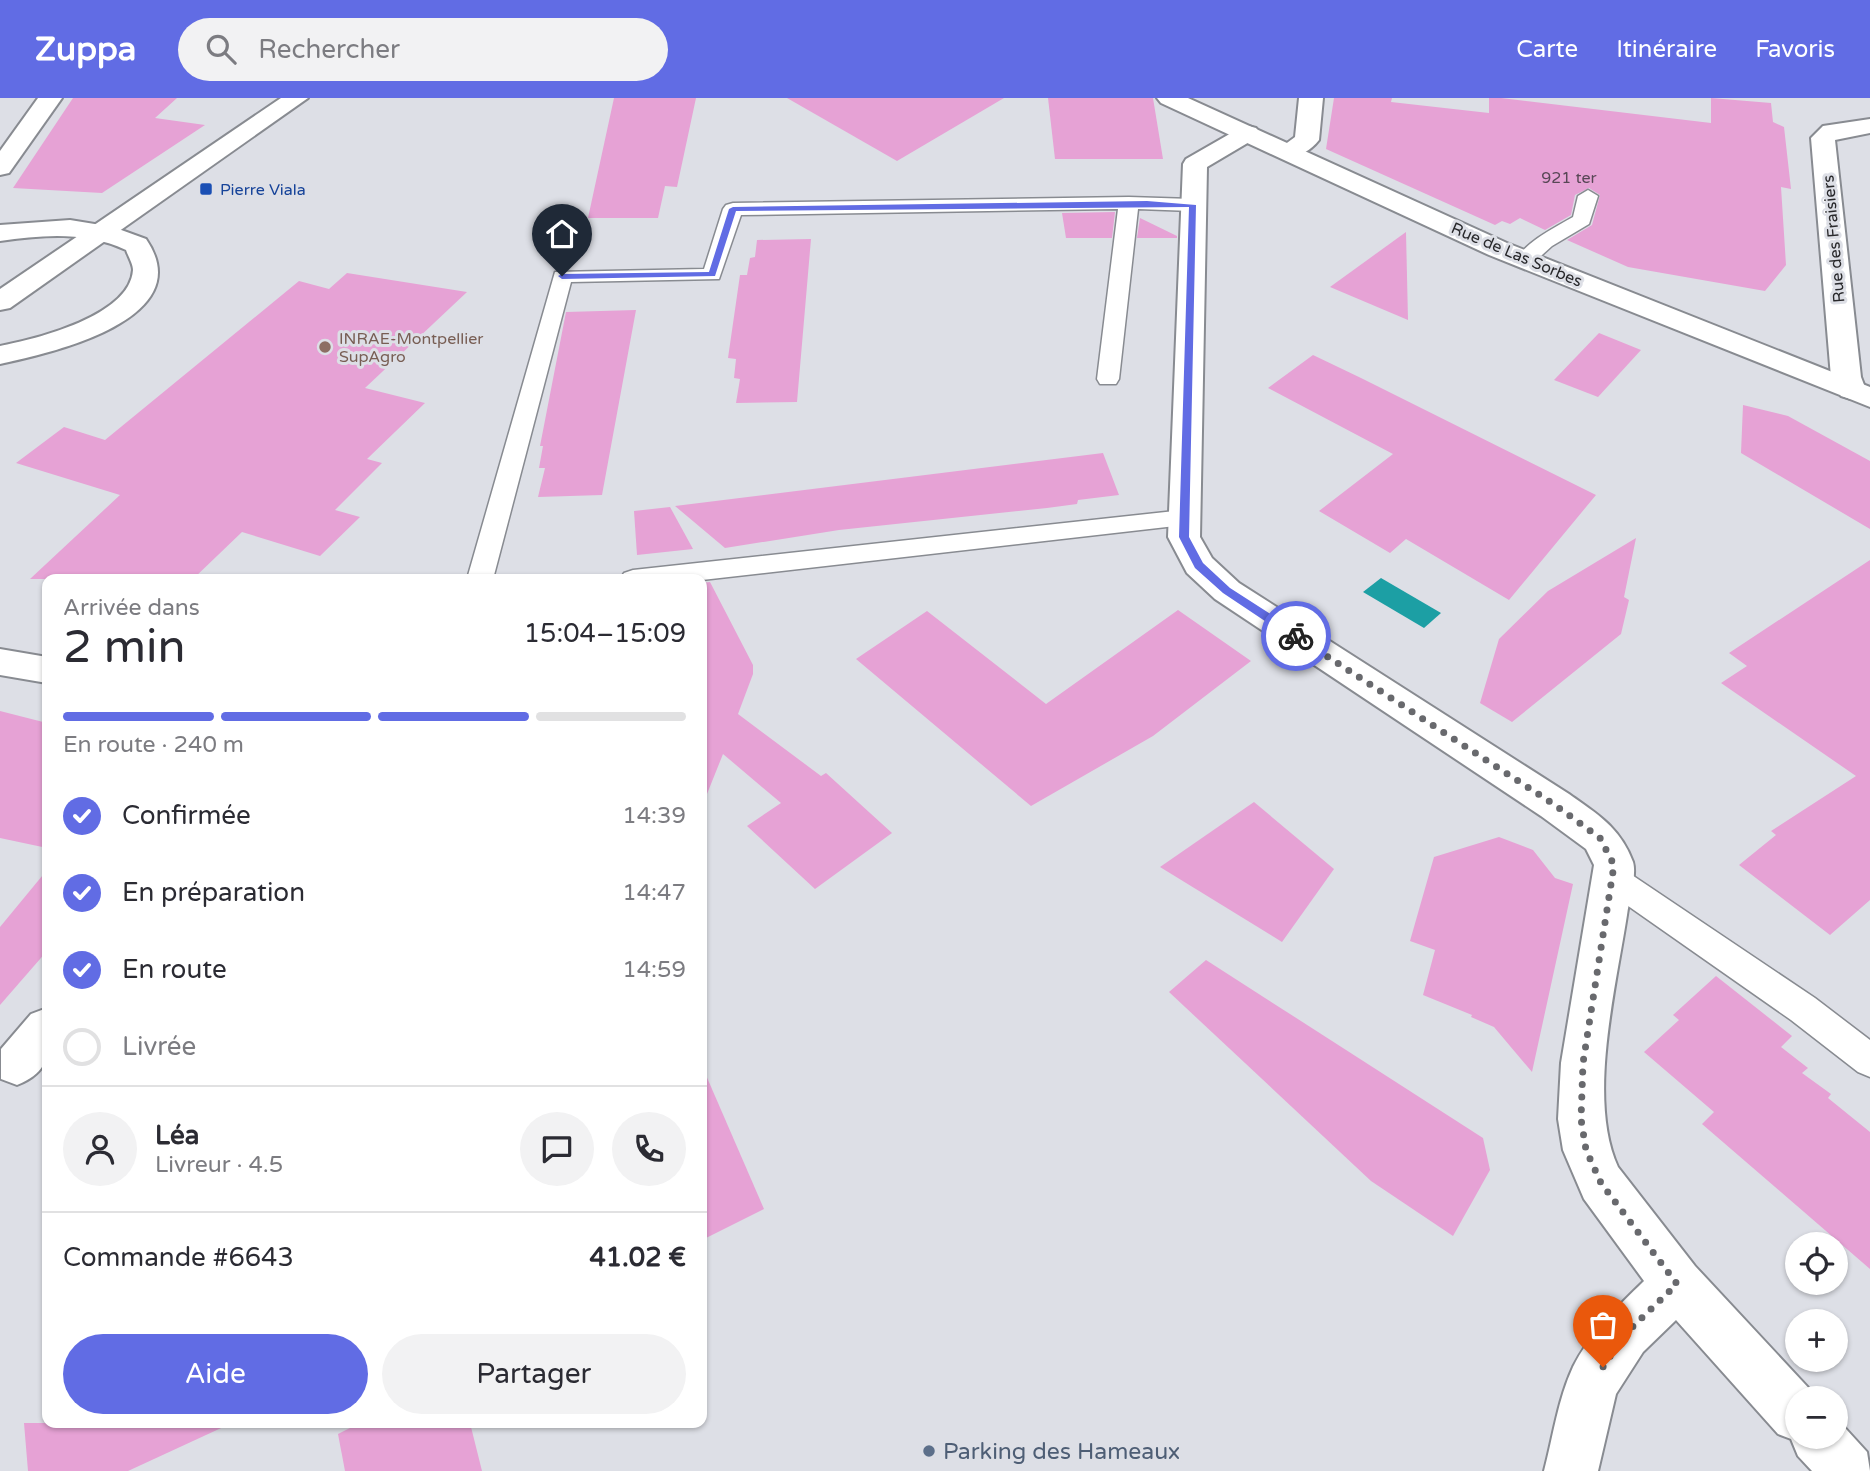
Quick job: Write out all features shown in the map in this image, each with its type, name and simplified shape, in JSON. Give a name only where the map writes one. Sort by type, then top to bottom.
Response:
[{"type":"street","points":[[0,169],[50,98]]},
{"type":"street","points":[[0,302],[296,98]]},
{"type":"street","name":"Rue de Las Sorbes","points":[[1169,98],[1525,260],[1860,394]]},
{"type":"street","points":[[1288,151],[1307,140],[1311,98]]},
{"type":"street","name":"Rue des Fraisiers","points":[[1860,394],[1846,377],[1823,138],[1831,131],[1870,126]]},
{"type":"street","points":[[1248,133],[1195,164],[1184,537],[1199,565],[1227,591],[1555,805],[1600,838],[1614,865],[1583,1063],[1581,1119],[1586,1150],[1601,1183],[1677,1284],[1785,1402]]},
{"type":"street","points":[[0,233],[52,227],[103,231],[137,245],[147,268],[143,286],[125,308],[97,325],[47,345],[0,355]]},
{"type":"street","points":[[0,662],[42,669]]},
{"type":"street","points":[[17,1064],[42,1034]]},
{"type":"street","points":[[1571,1471],[1592,1384],[1625,1334],[1677,1284]]},
{"type":"street","points":[[1828,1449],[1848,1471]]},
{"type":"lane","points":[[1525,260],[1545,242],[1582,220],[1588,196]]},
{"type":"lane","points":[[481,574],[562,276],[712,275],[733,209],[1129,203],[1192,205]]},
{"type":"lane","points":[[1108,379],[1129,203]]},
{"type":"lane","points":[[678,574],[1184,518]]},
{"type":"lane","points":[[1612,878],[1803,1009],[1870,1061]]},
{"type":"water","points":[[1381,578],[1441,613],[1424,628],[1363,592]]},
{"type":"building","points":[[73,98],[177,98],[155,118],[205,125],[102,193],[13,188]]},
{"type":"building","points":[[614,98],[696,98],[677,187],[665,186],[658,218],[588,218]]},
{"type":"building","points":[[787,98],[1004,98],[897,161]]},
{"type":"building","points":[[1048,98],[1153,98],[1163,159],[1055,159]]},
{"type":"building","points":[[1334,98],[1392,98],[1391,102],[1489,113],[1489,98],[1501,98],[1711,123],[1711,98],[1771,103],[1773,122],[1784,127],[1791,189],[1781,187],[1786,265],[1765,291],[1628,267],[1567,240],[1592,225],[1600,195],[1589,188],[1575,195],[1571,215],[1545,230],[1520,218],[1510,224],[1502,221],[1495,225],[1326,149]]},
{"type":"building","points":[[1115,212],[1112,238],[1066,238],[1062,213]]},
{"type":"building","points":[[1140,218],[1177,236],[1177,238],[1137,238]]},
{"type":"building","points":[[1406,232],[1408,320],[1330,287]]},
{"type":"building","points":[[811,239],[797,402],[736,403],[740,379],[734,378],[736,359],[728,358],[740,275],[747,275],[750,258],[755,257],[757,240]]},
{"type":"building","points":[[347,273],[467,292],[365,388],[425,403],[367,459],[382,463],[335,510],[360,517],[320,556],[242,532],[198,574],[42,574],[42,579],[30,579],[120,495],[16,463],[64,427],[105,440],[299,281],[329,289]]},
{"type":"building","points":[[636,310],[602,495],[538,497],[545,468],[539,468],[543,446],[540,446],[566,312]]},
{"type":"building","points":[[1599,333],[1641,350],[1598,397],[1554,380]]},
{"type":"building","points":[[1313,355],[1596,495],[1509,600],[1406,539],[1390,553],[1319,511],[1393,454],[1268,388]]},
{"type":"building","points":[[1743,405],[1788,416],[1870,461],[1870,529],[1741,453]]},
{"type":"building","points":[[1103,453],[1119,495],[1078,500],[1077,504],[839,530],[725,548],[675,506]]},
{"type":"building","points":[[670,507],[693,549],[637,555],[634,511]]},
{"type":"building","points":[[1636,538],[1624,597],[1629,600],[1621,634],[1512,722],[1480,703],[1499,639],[1548,591]]},
{"type":"building","points":[[1870,560],[1870,900],[1830,935],[1739,865],[1776,835],[1771,831],[1856,776],[1721,683],[1747,666],[1729,653]]},
{"type":"building","points":[[707,582],[710,582],[753,665],[753,674],[738,714],[821,776],[826,773],[892,833],[815,889],[747,826],[781,803],[723,754],[707,794]]},
{"type":"building","points":[[1178,610],[1251,661],[1153,736],[1031,806],[856,659],[927,611],[1046,704]]},
{"type":"building","points":[[0,711],[42,722],[42,847],[0,838]]},
{"type":"building","points":[[1254,802],[1334,869],[1282,942],[1160,867]]},
{"type":"building","points":[[1499,837],[1533,850],[1555,878],[1573,884],[1532,1072],[1494,1027],[1423,995],[1435,950],[1410,941],[1434,857]]},
{"type":"building","points":[[42,876],[42,957],[0,1005],[0,927]]},
{"type":"building","points":[[1206,960],[1483,1138],[1490,1170],[1453,1236],[1371,1181],[1169,992]]},
{"type":"building","points":[[1716,976],[1792,1036],[1781,1047],[1808,1068],[1802,1073],[1831,1094],[1828,1098],[1870,1132],[1870,1269],[1848,1250],[1848,1232],[1827,1232],[1702,1124],[1714,1112],[1644,1052],[1679,1020],[1673,1015]]},
{"type":"building","points":[[707,1078],[764,1209],[707,1238]]},
{"type":"building","points":[[24,1423],[42,1423],[42,1428],[221,1428],[128,1471],[28,1471]]},
{"type":"building","points":[[350,1428],[471,1428],[482,1471],[345,1471],[338,1434]]},
{"type":"way so far","points":[[1296,636],[1555,805],[1600,838],[1614,865],[1583,1063],[1581,1119],[1586,1150],[1601,1183],[1677,1284],[1625,1334],[1603,1367]]},
{"type":"place","name":"Pierre Viala","points":[[206,189]]},
{"type":"place","name":"INRAE-Montpellier SupAgro","points":[[325,347]]},
{"type":"place","name":"Parking des Hameaux","points":[[929,1451]]},
{"type":"route","points":[[562,276],[712,275],[733,209],[1147,203],[1192,205],[1184,537],[1199,565],[1227,591],[1296,636]]}]
